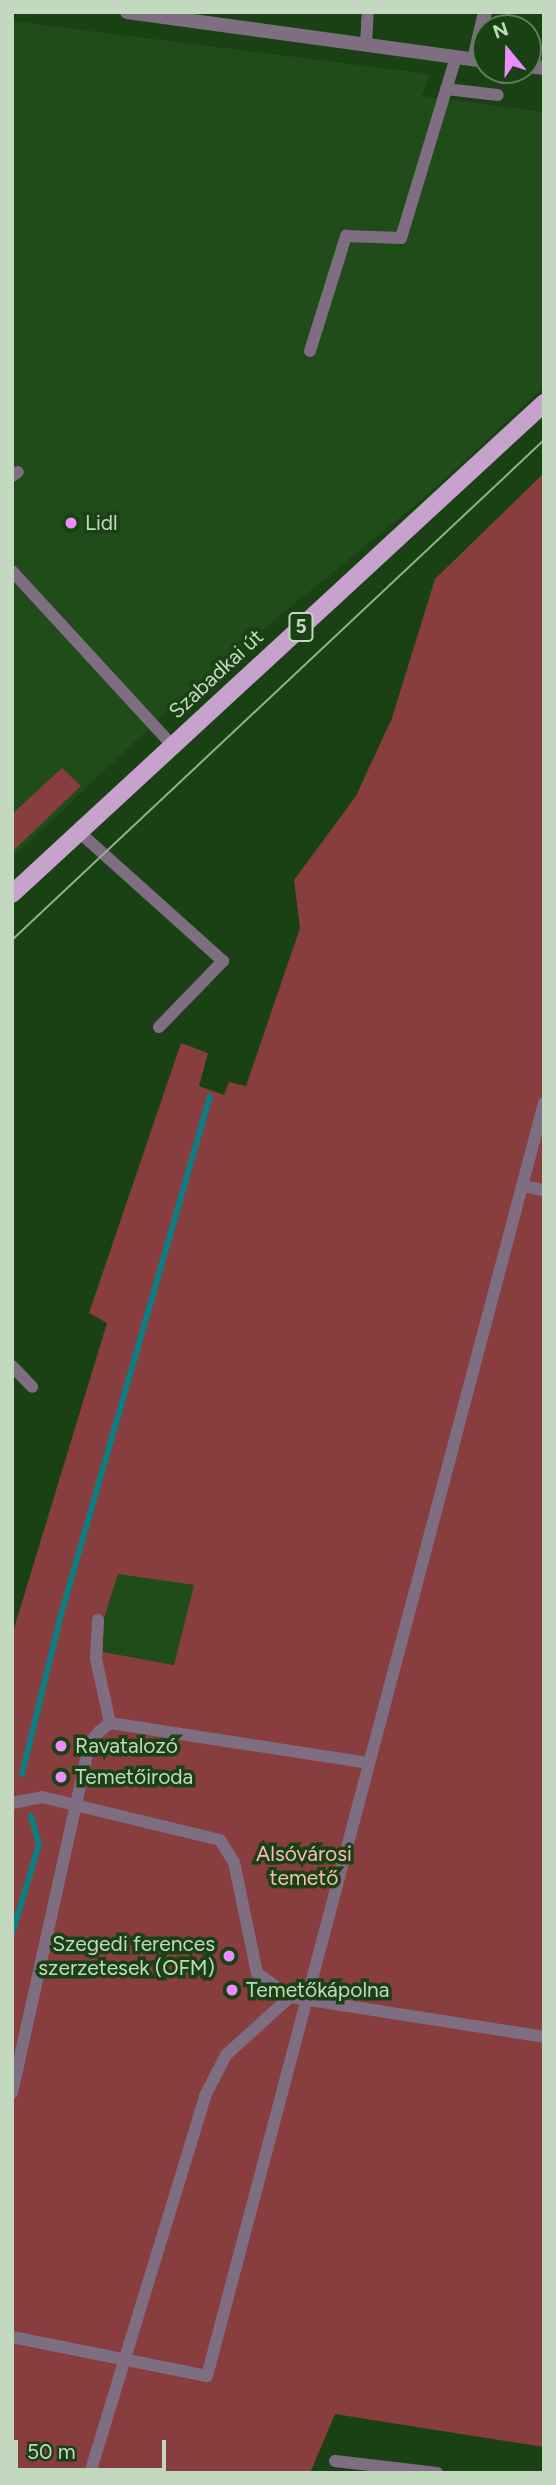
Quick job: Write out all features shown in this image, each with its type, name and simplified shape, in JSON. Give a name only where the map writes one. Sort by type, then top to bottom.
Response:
[{"type":"main road","name":"Szabadkai út","points":[[12,894],[544,403]]},
{"type":"street","points":[[127,12],[472,59]]},
{"type":"lane","points":[[366,44],[368,12]]},
{"type":"lane","points":[[310,351],[346,236],[401,238],[456,57]]},
{"type":"lane","points":[[446,89],[498,95]]},
{"type":"lane","points":[[12,571],[172,745]]},
{"type":"lane","points":[[78,831],[222,961],[159,1027]]},
{"type":"lane","points":[[12,2337],[124,2362],[207,2376],[544,1103]]},
{"type":"lane","points":[[523,1186],[544,1190]]},
{"type":"lane","points":[[12,1366],[32,1387]]},
{"type":"lane","points":[[98,1620],[96,1659],[110,1723]]},
{"type":"lane","points":[[110,1723],[368,1763]]},
{"type":"lane","points":[[12,2092],[80,1806],[90,1742],[110,1723]]},
{"type":"lane","points":[[12,1803],[42,1797],[220,1840],[234,1862],[257,1973],[290,1997],[306,1996],[544,2037]]},
{"type":"lane","points":[[90,2473],[216,2071],[290,1997]]},
{"type":"lane","points":[[335,2461],[437,2473]]},
{"type":"shaded area","points":[[12,21],[430,74],[422,96],[544,112],[544,387],[425,497],[194,686],[12,858]]},
{"type":"shaded area","points":[[118,1574],[194,1585],[174,1665],[103,1652],[104,1618]]},
{"type":"green space","name":"Alsóvárosi temető","points":[[544,473],[544,2447],[335,2414],[310,2473],[12,2473],[12,1635],[107,1323],[89,1313],[181,1043],[208,1053],[199,1086],[224,1095],[229,1082],[246,1086],[300,928],[294,880],[356,796],[392,718],[435,579]],"holes":[[[118,1574],[194,1585],[174,1665],[103,1652],[104,1618]]]},
{"type":"green space","points":[[62,768],[81,786],[12,852],[12,814]]},
{"type":"waterway","points":[[22,1774],[60,1618],[210,1096]]},
{"type":"waterway","points":[[12,1934],[39,1844],[31,1816]]},
{"type":"tram line","points":[[12,940],[544,440]]},
{"type":"place","name":"Lidl","points":[[71,523]]},
{"type":"place","name":"Ravatalozó","points":[[61,1746]]},
{"type":"place","name":"Temetőiroda","points":[[61,1777]]},
{"type":"place","name":"Szegedi ferences szerzetesek (OFM)","points":[[229,1956]]},
{"type":"place","name":"Temetőkápolna","points":[[232,1990]]}]
